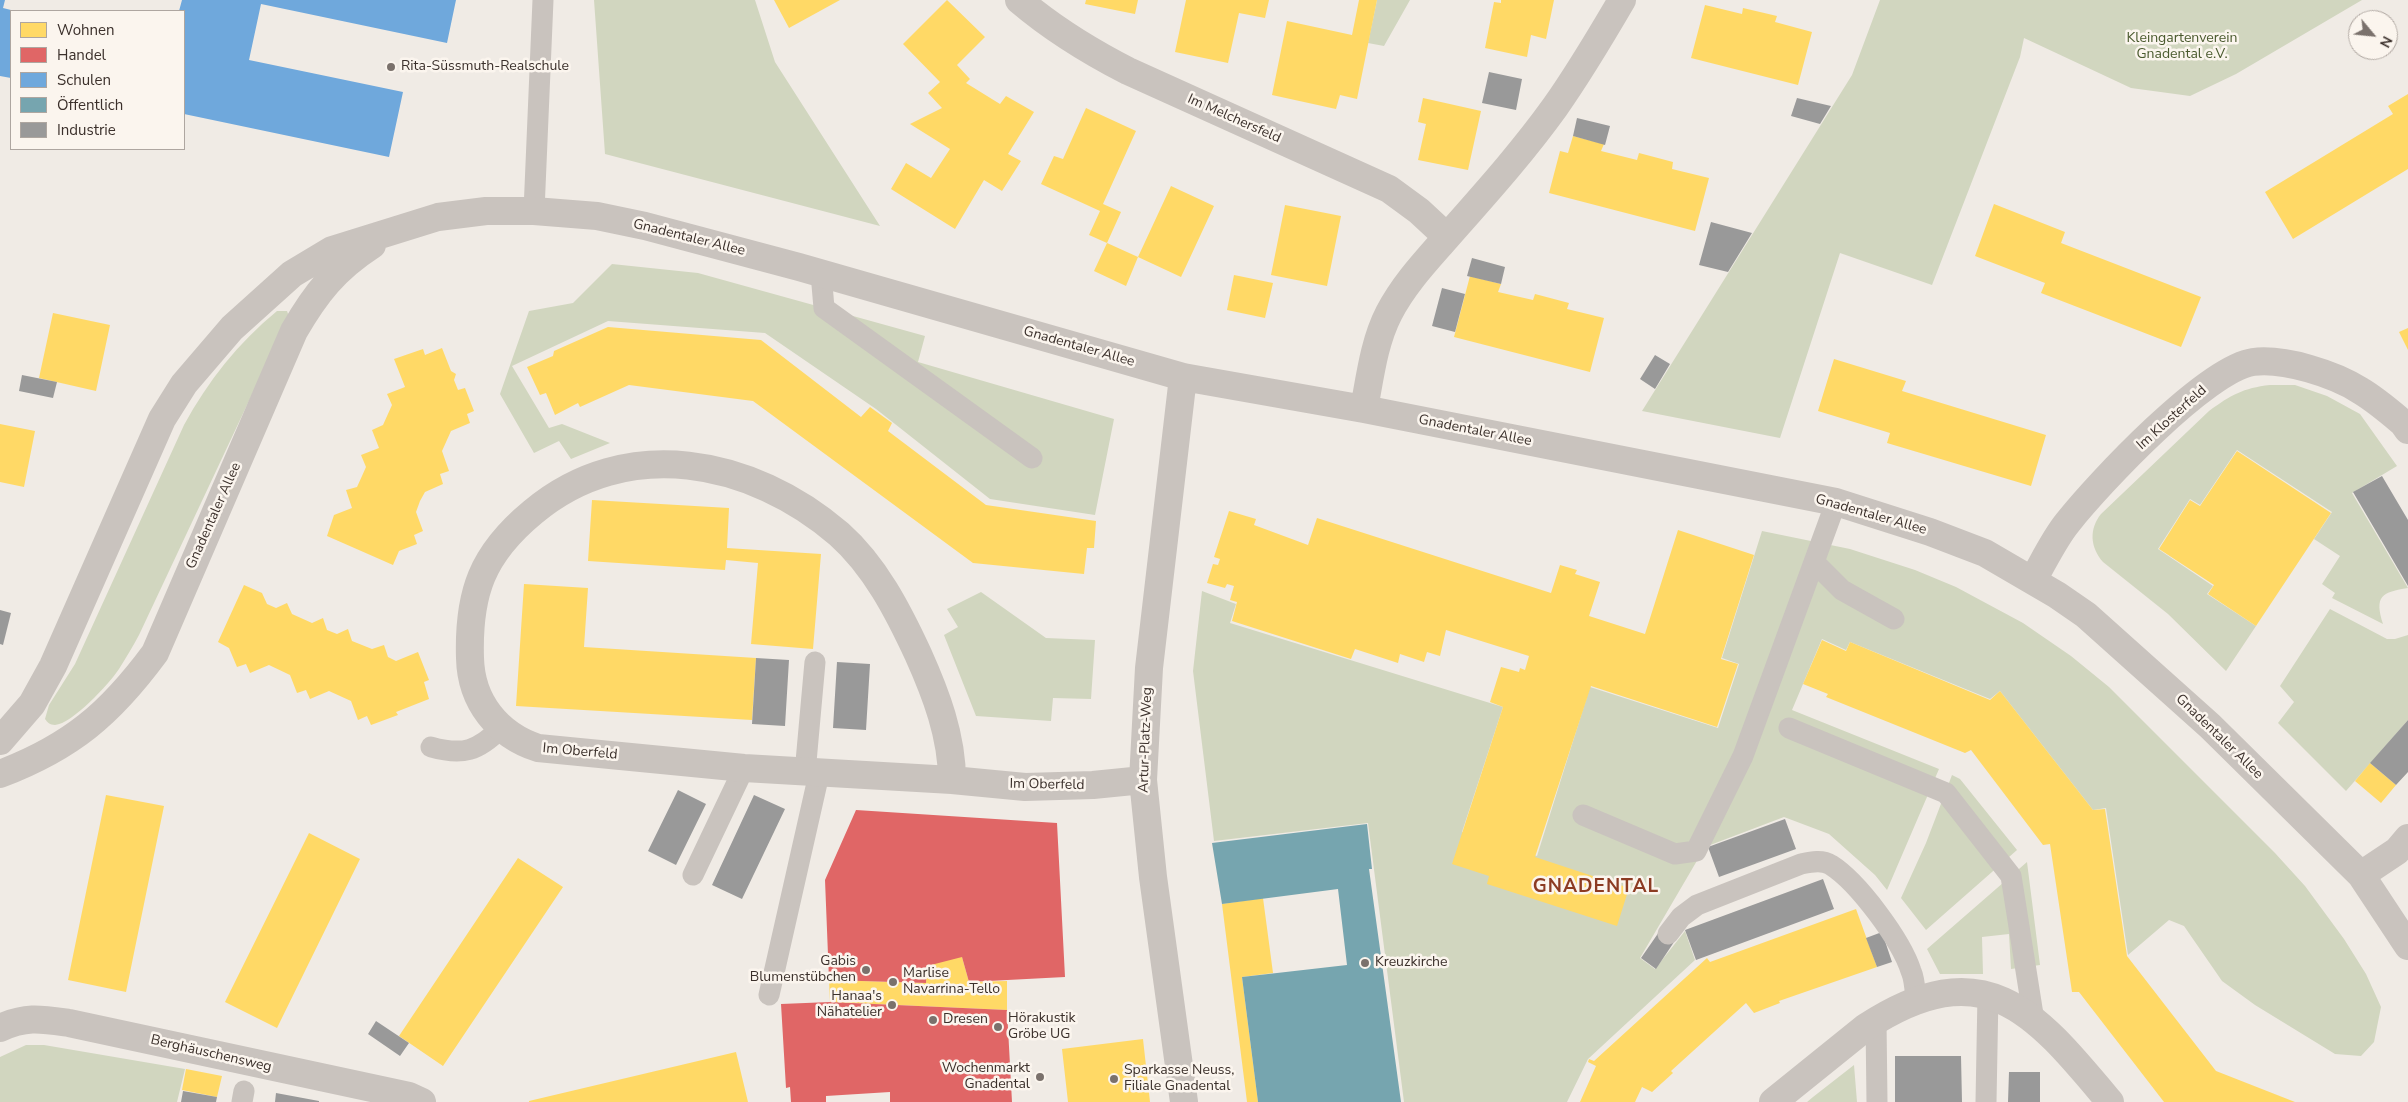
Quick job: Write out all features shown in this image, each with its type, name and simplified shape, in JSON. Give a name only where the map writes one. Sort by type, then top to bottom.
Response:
[{"type":"street","name":"Im Melchersfeld","points":[[1019,0],[1046,24],[1086,50],[1389,189],[1419,210],[1447,237]]},
{"type":"street","points":[[1364,409],[1378,341],[1388,314],[1404,288],[1518,155],[1590,55],[1622,0]]},
{"type":"street","name":"Gnadentaler Allee","points":[[0,741],[32,704],[53,666],[162,419],[184,384],[232,328],[292,274],[332,250],[438,217],[486,211],[534,211],[596,216],[645,226],[821,273],[1183,377],[1364,409],[1836,502],[1985,553],[2033,580],[2086,615],[2210,726],[2361,875],[2408,946]]},
{"type":"street","name":"Gnadentaler Allee","points":[[0,774],[34,761],[67,742],[102,715],[130,686],[155,652],[294,331],[310,303],[328,280],[348,261],[396,229]]},
{"type":"street","name":"Im Klosterfeld","points":[[2033,580],[2067,523],[2106,478],[2180,407],[2234,367],[2252,362],[2274,361],[2306,367],[2360,390],[2403,423],[2408,430]]},
{"type":"street","name":"Artur-Platz-Weg","points":[[1183,377],[1149,668],[1143,780],[1153,877],[1184,1102]]},
{"type":"street","name":"Im Oberfeld","points":[[952,780],[952,759],[946,731],[924,668],[893,604],[863,559],[837,533],[779,494],[737,476],[693,465],[632,466],[605,472],[577,482],[537,508],[498,546],[484,569],[474,597],[470,617],[470,670],[476,694],[486,712],[501,728],[520,742],[538,748],[744,768],[952,780],[1025,787],[1094,785],[1143,780]]},
{"type":"street","points":[[2361,875],[2398,850],[2408,838]]},
{"type":"street","points":[[1773,1102],[1876,1020],[1897,1008],[1916,1001],[1945,992],[1961,991],[1988,994],[2008,1003],[2034,1021],[2070,1054],[2110,1102]]},
{"type":"street","name":"Berghäuschensweg","points":[[0,1028],[34,1018],[69,1023],[364,1094],[409,1096],[422,1102]]},
{"type":"lane","points":[[534,211],[543,0]]},
{"type":"lane","points":[[821,273],[824,308],[1032,458]]},
{"type":"lane","points":[[1584,814],[1675,854],[1696,851],[1743,756],[1836,502]]},
{"type":"lane","points":[[1814,562],[1842,590],[1894,619]]},
{"type":"lane","points":[[769,995],[812,773],[815,662]]},
{"type":"lane","points":[[431,747],[451,753],[472,750],[501,728]]},
{"type":"lane","points":[[1788,728],[1946,793],[2011,876],[2034,1021]]},
{"type":"lane","points":[[693,876],[744,768]]},
{"type":"lane","points":[[1668,934],[1681,917],[1697,906],[1801,864],[1815,861],[1830,864],[1871,905],[1893,936],[1912,973],[1916,1001]]},
{"type":"lane","points":[[1986,1102],[1988,994]]},
{"type":"lane","points":[[1876,1020],[1877,1102]]},
{"type":"green space","points":[[594,0],[755,0],[775,62],[880,226],[605,154]]},
{"type":"green space","points":[[1377,0],[1410,0],[1384,46],[1368,43]]},
{"type":"green space","name":"Kleingartenverein Gnadental e.V.","points":[[1880,0],[2362,0],[2236,74],[2190,96],[2131,88],[2024,38],[2020,57],[1932,285],[1840,253],[1780,438],[1642,411],[1852,75]]},
{"type":"green space","points":[[612,264],[698,273],[925,336],[918,362],[1114,419],[1095,515],[990,499],[876,409],[765,333],[608,321],[512,366],[549,428],[562,424],[610,443],[571,459],[559,441],[534,453],[500,394],[529,311],[573,303]]},
{"type":"green space","points":[[277,311],[287,311],[290,319],[255,388],[139,635],[119,669],[99,693],[71,718],[55,725],[50,724],[45,719],[49,705],[75,664],[184,425],[203,393],[225,364],[249,336]]},
{"type":"green space","points":[[2270,385],[2295,385],[2327,396],[2360,414],[2397,466],[2352,493],[2408,588],[2392,591],[2382,597],[2379,607],[2383,624],[2332,598],[2335,593],[2322,584],[2340,556],[2314,539],[2332,512],[2237,450],[2200,505],[2190,499],[2158,549],[2213,586],[2207,594],[2256,626],[2226,671],[2168,614],[2103,562],[2093,544],[2093,532],[2094,526],[2101,514],[2209,411],[2238,393]]},
{"type":"green space","points":[[1762,531],[1850,549],[1915,570],[1956,587],[2023,623],[2071,656],[2109,687],[2275,853],[2305,886],[2344,939],[2366,974],[2381,1007],[2374,1042],[2361,1056],[2335,1054],[2255,1005],[2222,981],[2184,926],[2169,920],[2128,955],[2106,808],[2093,810],[2000,691],[1990,699],[1850,642],[1846,650],[1822,639],[1792,710],[1939,769],[1887,890],[1875,875],[1829,834],[1784,817],[1705,847],[1640,958],[1655,969],[1685,931],[1695,960],[1588,1059],[1567,1102],[1404,1102],[1368,823],[1214,841],[1193,671],[1202,591],[1236,604],[1230,623],[1503,707],[1462,832],[1537,856],[1590,687],[1718,728],[1739,664],[1722,658]]},
{"type":"green space","points":[[981,592],[1046,638],[1095,640],[1091,699],[1053,698],[1051,721],[976,716],[944,635],[958,627],[947,609]]},
{"type":"green space","points":[[2330,609],[2387,639],[2408,635],[2408,720],[2346,791],[2278,723],[2294,702],[2280,686]]},
{"type":"green space","points":[[1952,775],[1960,779],[2017,850],[1926,930],[1901,898],[1926,843]]},
{"type":"green space","points":[[2027,862],[2040,965],[2011,969],[2009,934],[1982,937],[1983,974],[1940,974],[1927,949]]},
{"type":"green space","points":[[26,1045],[44,1045],[185,1069],[177,1102],[0,1102],[0,1057]]},
{"type":"green space","points":[[1854,1065],[1857,1102],[1807,1102],[1813,1097]]},
{"type":"building: Wohnen","points":[[774,0],[840,0],[789,28]]},
{"type":"building: Wohnen","points":[[947,0],[985,37],[957,65],[970,79],[966,83],[1000,104],[1006,96],[1034,112],[1008,154],[1021,161],[1002,191],[984,180],[955,229],[891,189],[906,163],[931,178],[950,149],[910,124],[942,108],[928,93],[940,82],[903,44]]},
{"type":"building: Wohnen","points":[[1086,0],[1138,0],[1135,14],[1085,4]]},
{"type":"building: Wohnen","points":[[1186,0],[1269,0],[1265,18],[1239,13],[1228,63],[1175,52]]},
{"type":"building: Wohnen","points":[[1359,0],[1377,0],[1357,99],[1340,95],[1336,109],[1272,95],[1287,21],[1352,35]]},
{"type":"building: Wohnen","points":[[1501,0],[1554,0],[1546,39],[1531,35],[1527,57],[1485,48],[1494,2],[1501,3]]},
{"type":"building: Wohnen","points":[[1705,5],[1742,14],[1743,8],[1777,16],[1775,22],[1812,32],[1798,85],[1691,58]]},
{"type":"building: Wohnen","points":[[2408,94],[2408,169],[2293,239],[2265,192],[2393,114],[2388,106]]},
{"type":"building: Wohnen","points":[[1423,98],[1481,111],[1468,170],[1418,160],[1426,124],[1418,122]]},
{"type":"building: Wohnen","points":[[1086,108],[1136,131],[1103,204],[1121,212],[1107,243],[1089,235],[1100,211],[1041,184],[1054,156],[1063,159]]},
{"type":"building: Wohnen","points":[[1573,136],[1604,144],[1601,151],[1637,160],[1639,153],[1673,162],[1672,169],[1709,178],[1695,231],[1549,193],[1560,151],[1568,153]]},
{"type":"building: Wohnen","points":[[1171,186],[1214,206],[1181,277],[1138,257]]},
{"type":"building: Wohnen","points":[[1994,204],[2065,232],[2061,243],[2201,297],[2181,347],[2041,293],[2045,283],[1975,256]]},
{"type":"building: Wohnen","points":[[1285,205],[1341,216],[1327,286],[1271,275]]},
{"type":"building: Wohnen","points":[[1107,243],[1138,257],[1126,286],[1094,271]]},
{"type":"building: Wohnen","points":[[1234,275],[1273,283],[1265,318],[1227,310]]},
{"type":"building: Wohnen","points":[[1470,276],[1501,284],[1498,292],[1533,300],[1535,294],[1569,303],[1567,309],[1604,318],[1590,372],[1454,337]]},
{"type":"building: Wohnen","points":[[53,313],[110,325],[96,391],[39,378]]},
{"type":"building: Wohnen","points":[[608,327],[761,340],[861,417],[870,407],[892,423],[888,431],[986,505],[1096,521],[1094,548],[1087,548],[1084,574],[973,563],[753,401],[629,385],[580,407],[578,403],[555,415],[546,393],[540,395],[527,367],[553,356],[554,351]]},
{"type":"building: Wohnen","points":[[2408,328],[2408,350],[2399,332]]},
{"type":"building: Wohnen","points":[[442,348],[451,371],[456,374],[454,380],[458,390],[465,388],[474,411],[467,414],[470,423],[451,431],[442,451],[449,471],[440,474],[443,484],[425,492],[420,501],[416,512],[423,531],[414,535],[417,544],[399,551],[393,565],[327,536],[334,515],[352,508],[346,490],[357,487],[366,467],[361,455],[379,448],[372,430],[383,425],[392,405],[387,394],[405,387],[394,359],[423,349],[425,355]]},
{"type":"building: Wohnen","points":[[1834,359],[1906,381],[1902,391],[2046,435],[2031,486],[1887,443],[1890,433],[1818,411]]},
{"type":"building: Wohnen","points":[[0,424],[35,431],[24,487],[0,482]]},
{"type":"building: Wohnen","points":[[2237,451],[2331,513],[2256,626],[2208,594],[2214,585],[2159,549],[2190,500],[2200,506]]},
{"type":"building: Wohnen","points":[[592,500],[729,508],[727,548],[821,554],[813,649],[751,644],[758,563],[726,560],[725,570],[588,561]]},
{"type":"building: Wohnen","points":[[1229,511],[1256,519],[1254,525],[1308,545],[1317,518],[1551,593],[1560,565],[1577,570],[1575,574],[1600,582],[1589,616],[1645,634],[1678,530],[1754,555],[1721,659],[1738,664],[1717,727],[1591,686],[1535,857],[1629,888],[1617,926],[1487,884],[1489,876],[1452,864],[1503,707],[1490,702],[1501,667],[1519,672],[1520,668],[1525,670],[1529,656],[1446,630],[1440,656],[1427,652],[1424,662],[1400,654],[1398,663],[1355,649],[1351,659],[1232,621],[1237,602],[1230,600],[1234,586],[1227,584],[1225,588],[1207,583],[1213,564],[1218,565],[1220,559],[1214,557]]},
{"type":"building: Wohnen","points":[[524,584],[588,588],[584,647],[756,658],[752,720],[516,706]]},
{"type":"building: Wohnen","points":[[244,585],[262,593],[267,604],[276,608],[287,603],[292,614],[312,623],[323,618],[327,630],[337,634],[348,629],[352,641],[372,649],[384,645],[388,657],[396,661],[418,652],[429,680],[424,682],[429,699],[396,712],[398,715],[371,725],[367,716],[358,720],[351,701],[329,691],[310,699],[306,690],[297,693],[290,675],[269,665],[250,673],[246,664],[237,667],[229,648],[218,642]]},
{"type":"building: Wohnen","points":[[1822,640],[1846,651],[1850,642],[1990,700],[2000,691],[2093,810],[2105,809],[2127,956],[2216,1071],[2295,1102],[2164,1102],[2079,992],[2072,992],[2050,844],[2043,845],[1971,750],[1965,753],[1826,697],[1828,694],[1803,684]]},
{"type":"building: Wohnen","points":[[2370,763],[2396,785],[2381,803],[2355,781]]},
{"type":"building: Wohnen","points":[[106,795],[164,806],[126,992],[68,980]]},
{"type":"building: Wohnen","points":[[976,824],[1009,944],[962,957],[969,982],[1007,981],[1007,1010],[830,1002],[829,980],[926,983],[927,966],[879,979],[847,860]]},
{"type":"building: Wohnen","points":[[309,833],[360,859],[277,1028],[225,1002]]},
{"type":"building: Wohnen","points":[[518,858],[563,887],[443,1066],[399,1036]]},
{"type":"building: Wohnen","points":[[1263,898],[1273,973],[1242,977],[1258,1102],[1247,1102],[1222,904]]},
{"type":"building: Wohnen","points":[[1856,909],[1877,967],[1779,1001],[1780,1003],[1754,1013],[1746,1003],[1671,1071],[1673,1073],[1652,1092],[1642,1087],[1635,1102],[1580,1102],[1596,1066],[1588,1062],[1589,1059],[1594,1061],[1707,958],[1710,962]]},
{"type":"building: Wohnen","points":[[1143,1039],[1150,1102],[1068,1102],[1062,1049]]},
{"type":"building: Wohnen","points":[[736,1052],[748,1102],[529,1102],[529,1101]]},
{"type":"building: Wohnen","points":[[186,1069],[222,1076],[217,1097],[182,1090]]},
{"type":"building: Handel","points":[[856,810],[1057,823],[1065,977],[969,982],[962,957],[927,966],[926,983],[829,980],[825,880]]},
{"type":"building: Handel","points":[[830,1002],[1007,1010],[1012,1102],[890,1102],[890,1092],[826,1096],[826,1102],[791,1102],[790,1087],[786,1088],[781,1004]]},
{"type":"building: Schulen","points":[[0,0],[5,0],[3,8],[11,10],[10,78],[0,76]]},
{"type":"building: Schulen","points":[[182,0],[456,0],[447,43],[261,4],[249,60],[403,92],[389,157],[185,114],[185,10],[179,10]]},
{"type":"building: Öffentlich","name":"Kreuzkirche","points":[[1367,824],[1372,869],[1369,869],[1401,1102],[1258,1102],[1242,977],[1347,965],[1338,889],[1222,904],[1212,843]]},
{"type":"building: Industrie","points":[[1489,72],[1522,79],[1516,110],[1482,103]]},
{"type":"building: Industrie","points":[[1797,98],[1831,106],[1820,124],[1791,116]]},
{"type":"building: Industrie","points":[[1577,118],[1610,126],[1605,145],[1573,136]]},
{"type":"building: Industrie","points":[[1711,222],[1752,233],[1728,272],[1699,265]]},
{"type":"building: Industrie","points":[[1472,258],[1505,267],[1501,284],[1467,276]]},
{"type":"building: Industrie","points":[[1442,288],[1465,294],[1455,332],[1432,326]]},
{"type":"building: Industrie","points":[[1655,355],[1670,364],[1655,389],[1640,379]]},
{"type":"building: Industrie","points":[[22,375],[57,382],[53,398],[19,391]]},
{"type":"building: Industrie","points":[[2382,476],[2408,520],[2408,586],[2353,492]]},
{"type":"building: Industrie","points":[[0,610],[11,613],[3,645],[0,644]]},
{"type":"building: Industrie","points":[[756,658],[789,660],[785,726],[752,724]]},
{"type":"building: Industrie","points":[[837,662],[870,664],[866,730],[833,728]]},
{"type":"building: Industrie","points":[[2408,720],[2408,772],[2396,785],[2370,763]]},
{"type":"building: Industrie","points":[[678,790],[706,804],[676,865],[648,851]]},
{"type":"building: Industrie","points":[[754,795],[785,809],[742,899],[712,885]]},
{"type":"building: Industrie","points":[[1785,819],[1796,849],[1719,877],[1708,847]]},
{"type":"building: Industrie","points":[[1823,879],[1834,909],[1696,960],[1685,930]]},
{"type":"building: Industrie","points":[[1659,932],[1674,942],[1656,969],[1641,958]]},
{"type":"building: Industrie","points":[[1882,932],[1892,962],[1877,967],[1866,938]]},
{"type":"building: Industrie","points":[[376,1021],[409,1043],[400,1056],[368,1034]]},
{"type":"building: Industrie","points":[[1895,1056],[1961,1056],[1962,1102],[1895,1102]]},
{"type":"building: Industrie","points":[[2009,1072],[2040,1072],[2040,1102],[2008,1102]]},
{"type":"building: Industrie","points":[[183,1091],[217,1097],[216,1102],[181,1102]]},
{"type":"building: Industrie","points":[[276,1093],[319,1101],[319,1102],[275,1102]]},
{"type":"place","name":"Rita-Süssmuth-Realschule","points":[[391,67]]},
{"type":"place","name":"Kreuzkirche","points":[[1365,963]]},
{"type":"place","name":"Gabis Blumenstübchen","points":[[866,970]]},
{"type":"place","name":"Marlise Navarrina-Tello","points":[[893,982]]},
{"type":"place","name":"Hanaa's Nähatelier","points":[[892,1005]]},
{"type":"place","name":"Dresen","points":[[933,1020]]},
{"type":"place","name":"Hörakustik Gröbe UG","points":[[998,1027]]},
{"type":"place","name":"Wochenmarkt Gnadental","points":[[1040,1077]]},
{"type":"place","name":"Sparkasse Neuss, Filiale Gnadental","points":[[1114,1079]]},
{"type":"district","name":"GNADENTAL","points":[[1596,887]]}]
